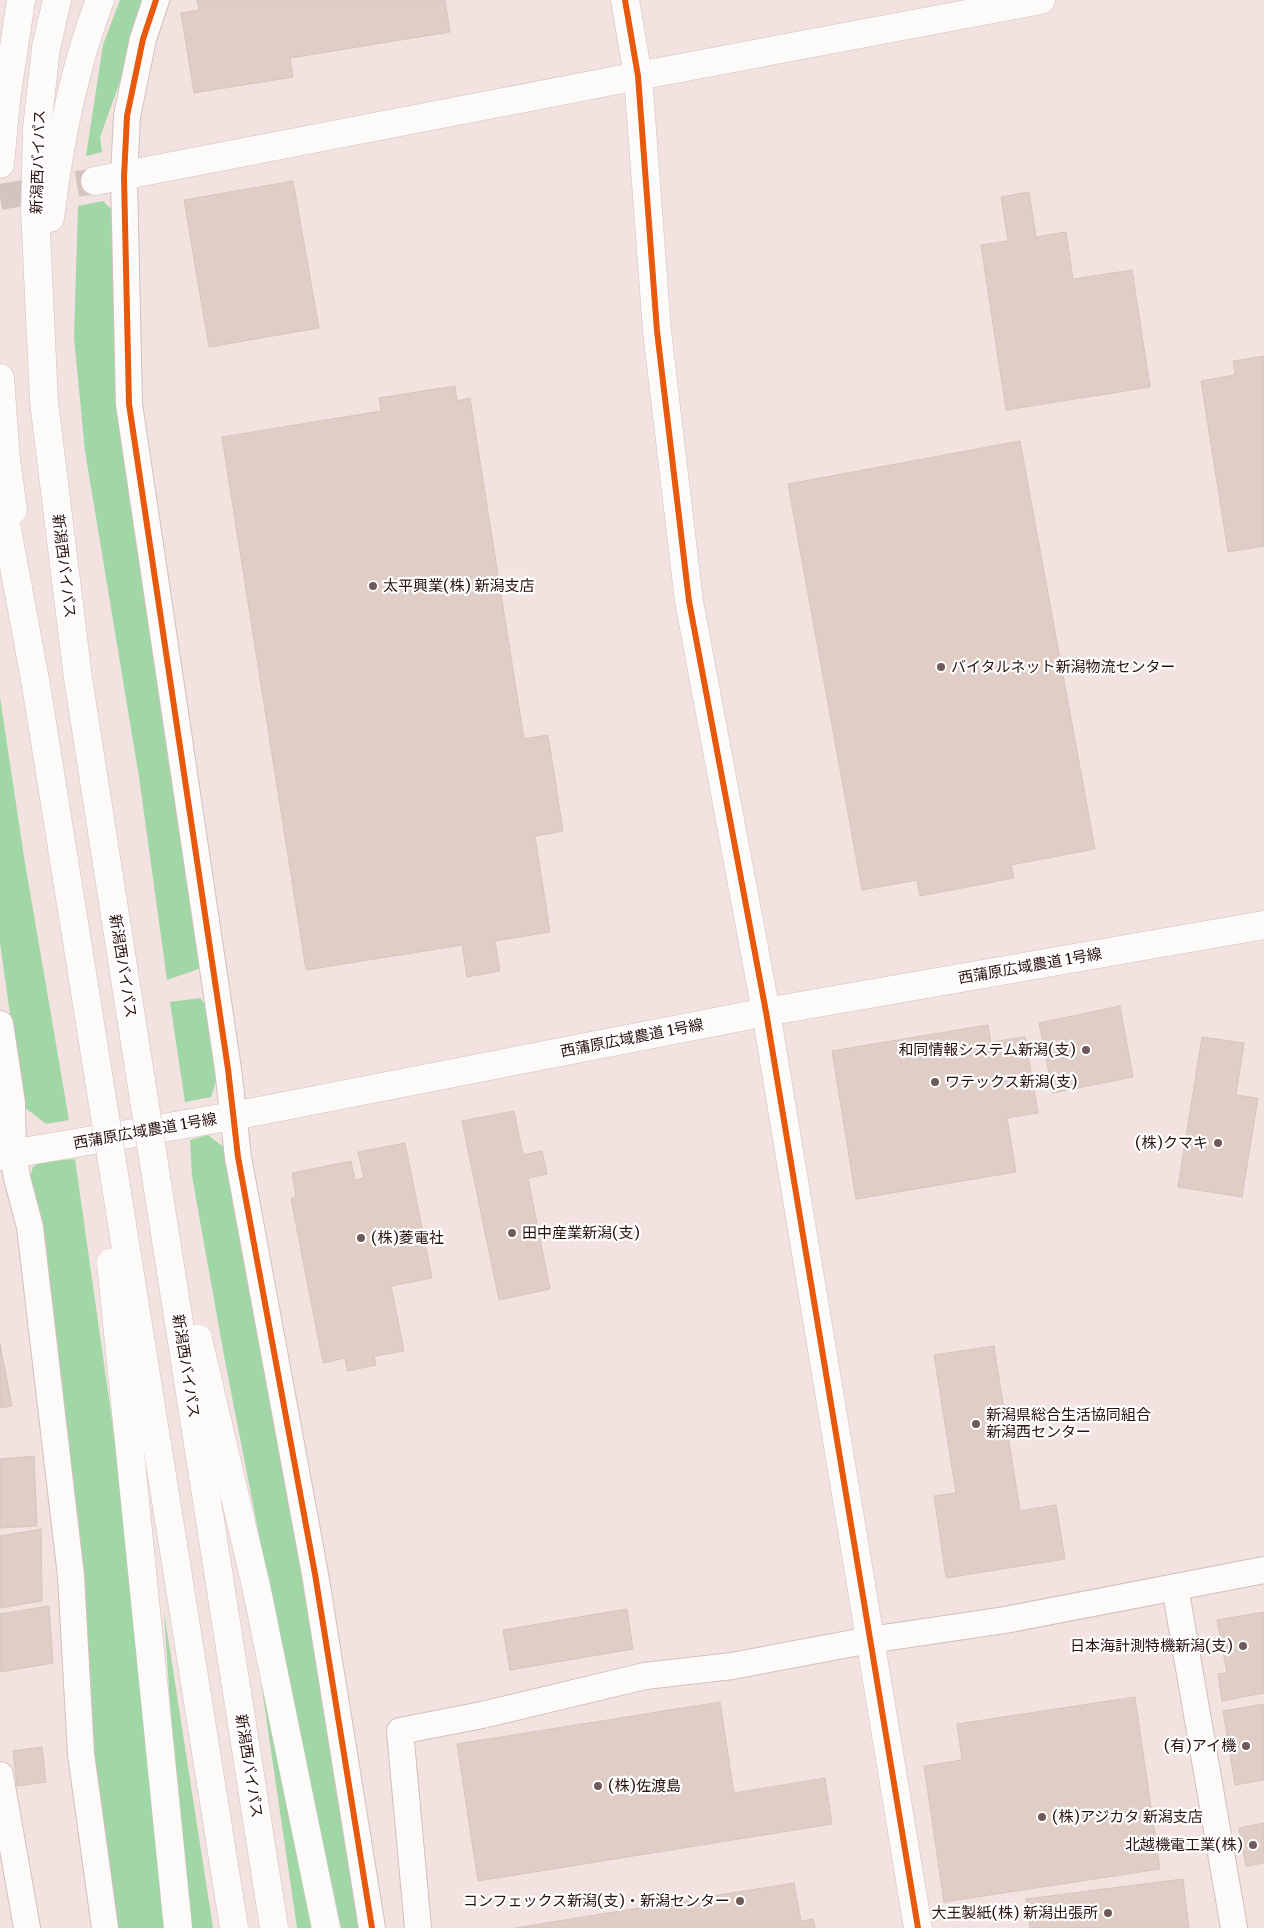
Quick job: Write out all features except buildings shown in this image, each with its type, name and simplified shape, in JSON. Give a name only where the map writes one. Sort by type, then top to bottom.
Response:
[{"type":"main road","points":[[0,164],[16,29],[22,0]]},
{"type":"main road","name":"新潟西バイパス","points":[[57,0],[46,48],[37,128],[35,210],[44,402],[78,678],[274,1928]]},
{"type":"main road","points":[[39,309],[52,199],[63,131],[77,71],[100,0]]},
{"type":"main road","points":[[625,0],[638,76],[657,332],[689,601],[766,1012],[918,1928]]},
{"type":"main road","points":[[95,181],[124,177],[638,76],[1041,0]]},
{"type":"main road","points":[[0,378],[6,460],[36,685]]},
{"type":"main road","points":[[0,491],[36,685],[234,1928]]},
{"type":"main road","name":"西蒲原広域農道 1号線","points":[[6,1154],[233,1116],[766,1012],[1264,925]]},
{"type":"main road","points":[[79,954],[178,1928]]},
{"type":"main road","points":[[146,1111],[256,1586],[326,1928]]},
{"type":"street","points":[[156,0],[143,39],[127,116],[124,177],[129,404],[228,1069],[238,1157],[314,1574],[372,1928]]},
{"type":"street","points":[[0,1024],[12,1102],[6,1154],[17,1178],[30,1228],[71,1576],[81,1754],[105,1928]]},
{"type":"street","points":[[418,1928],[400,1731],[482,1715],[645,1676],[732,1666],[870,1640],[1005,1620],[1264,1570]]},
{"type":"street","points":[[1175,1587],[1234,1928]]},
{"type":"street","points":[[0,1775],[27,1928]]},
{"type":"green space","points":[[120,0],[146,0],[131,51],[100,137],[102,152],[86,156],[103,45]]},
{"type":"green space","points":[[103,201],[111,209],[121,396],[204,967],[167,980],[139,777],[85,451],[74,338],[78,206]]},
{"type":"green space","points":[[0,697],[24,857],[69,1120],[46,1124],[23,1106],[0,943]]},
{"type":"green space","points":[[200,998],[211,1011],[220,1068],[211,1097],[185,1102],[170,1002]]},
{"type":"green space","points":[[208,1135],[226,1149],[252,1273],[361,1928],[341,1928],[274,1612],[225,1361],[192,1176],[190,1140]]},
{"type":"green space","points":[[75,1159],[120,1477],[164,1928],[118,1928],[94,1773],[28,1184],[33,1167],[41,1162]]},
{"type":"green space","points":[[249,1600],[314,1928],[297,1928]]},
{"type":"green space","points":[[164,1612],[213,1928],[190,1928],[174,1766]]},
{"type":"tunnel","points":[[0,197],[95,181]]},
{"type":"cycle path","points":[[156,0],[143,39],[127,116],[124,177],[129,404],[228,1069],[238,1157],[315,1574],[372,1928]]},
{"type":"cycle path","points":[[625,0],[638,76],[657,331],[689,601],[766,1012],[918,1928]]},
{"type":"place","name":"太平興業(株) 新潟支店","points":[[373,586]]},
{"type":"place","name":"バイタルネット新潟物流センター","points":[[941,667]]},
{"type":"place","name":"和同情報システム新潟(支)","points":[[1086,1050]]},
{"type":"place","name":"ワテックス新潟(支)","points":[[935,1082]]},
{"type":"place","name":"(株)クマキ","points":[[1218,1143]]},
{"type":"place","name":"田中産業新潟(支)","points":[[512,1233]]},
{"type":"place","name":"(株)菱電社","points":[[361,1238]]},
{"type":"place","name":"新潟県総合生活協同組合 新潟西センター","points":[[976,1424]]},
{"type":"place","name":"日本海計測特機新潟(支)","points":[[1243,1646]]},
{"type":"place","name":"(有)アイ機","points":[[1246,1746]]},
{"type":"place","name":"(株)佐渡島","points":[[598,1786]]},
{"type":"place","name":"(株)アジカタ 新潟支店","points":[[1042,1817]]},
{"type":"place","name":"北越機電工業(株)","points":[[1253,1845]]},
{"type":"place","name":"コンフェックス新潟(支)・新潟センター","points":[[740,1901]]},
{"type":"place","name":"大王製紙(株) 新潟出張所","points":[[1108,1913]]}]
